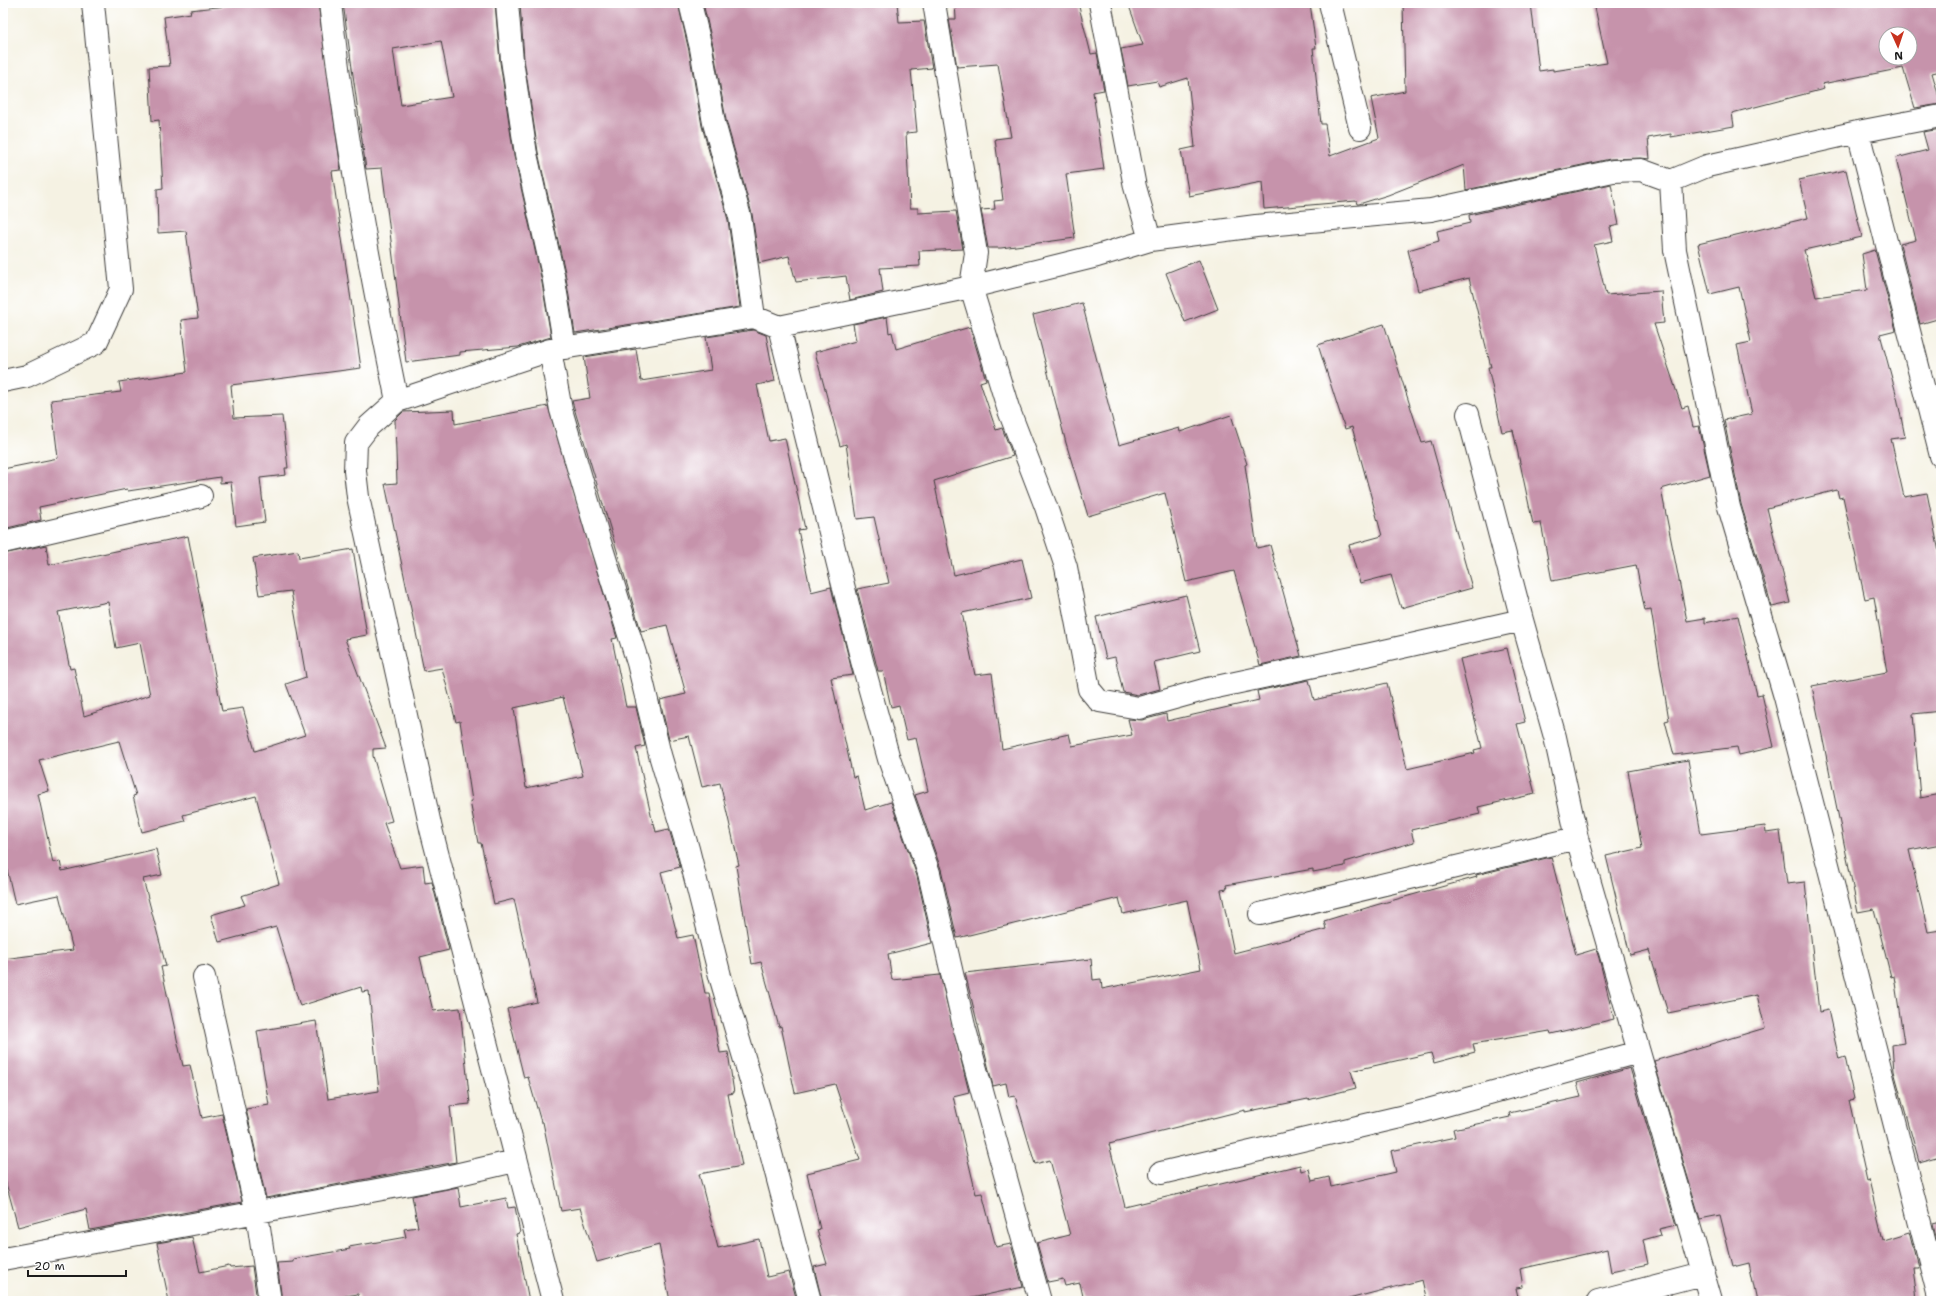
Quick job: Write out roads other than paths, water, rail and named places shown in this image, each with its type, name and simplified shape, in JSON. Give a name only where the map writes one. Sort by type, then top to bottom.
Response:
[{"type":"street","points":[[3,381],[27,376],[96,343],[121,289],[93,3]]},
{"type":"street","points":[[330,3],[344,115],[372,279],[397,401]]},
{"type":"street","points":[[507,3],[512,60],[526,154],[553,275],[561,410],[599,539],[638,663],[660,755],[688,849],[720,976],[810,1301]]},
{"type":"street","points":[[690,3],[701,48],[714,123],[740,218],[754,316]]},
{"type":"street","points":[[934,3],[976,253],[971,287],[1008,408],[1046,507],[1066,567],[1089,689],[1099,701],[1139,708],[1206,688],[1371,654],[1522,620]]},
{"type":"street","points":[[1100,3],[1135,188],[1150,240]]},
{"type":"street","points":[[1330,3],[1360,128]]},
{"type":"street","points":[[553,1301],[431,829],[358,497],[355,471],[356,443],[369,426],[397,401],[558,349],[754,316],[779,327],[971,287],[1097,256],[1150,240],[1256,226],[1432,210],[1613,171],[1641,170],[1671,181],[1707,166],[1858,132],[1941,116]]},
{"type":"street","points":[[1858,132],[1941,456]]},
{"type":"street","points":[[1671,181],[1675,250],[1729,507],[1785,697],[1940,1301]]},
{"type":"street","points":[[779,327],[862,661],[889,759],[929,873],[964,1026],[1040,1301]]},
{"type":"street","points":[[1468,414],[1522,620],[1555,737],[1577,838],[1711,1301]]},
{"type":"street","points":[[3,542],[201,496]]},
{"type":"street","points":[[1260,914],[1577,838]]},
{"type":"street","points":[[204,977],[257,1214],[270,1301]]},
{"type":"street","points":[[1160,1173],[1413,1114],[1639,1052]]},
{"type":"street","points":[[3,1259],[257,1214],[442,1178],[516,1161]]},
{"type":"street","points":[[1598,1301],[1702,1274]]}]
